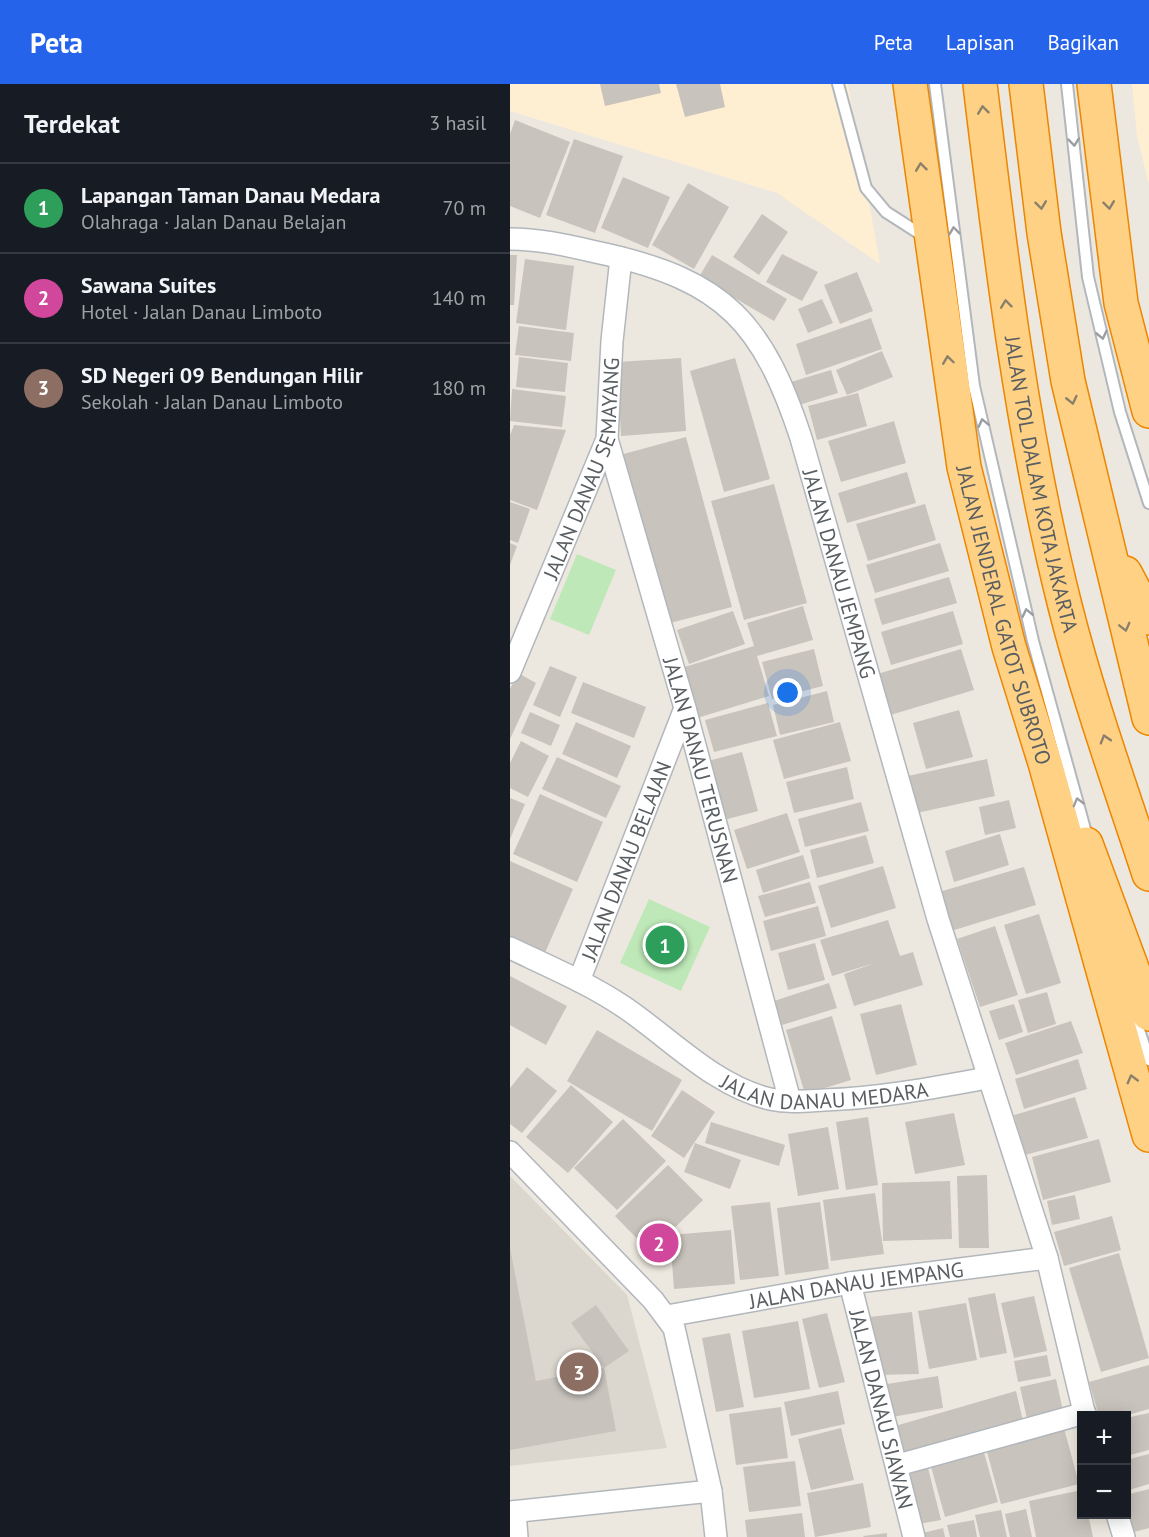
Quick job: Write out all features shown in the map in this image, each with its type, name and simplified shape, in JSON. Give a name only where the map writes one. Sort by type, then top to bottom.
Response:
[{"type":"highway","name":"JALAN JENDERAL GATOT SUBROTO","points":[[910,84],[964,467],[1010,647],[1045,763],[1149,1135]]},
{"type":"highway","name":"JALAN TOL DALAM KOTA JAKARTA","points":[[980,84],[1010,330],[1035,467],[1066,607],[1149,874]]},
{"type":"highway","points":[[1026,84],[1044,233],[1068,381],[1149,718]]},
{"type":"highway","points":[[1094,84],[1121,303],[1149,411]]},
{"type":"highway","points":[[1102,529],[1149,618]]},
{"type":"highway","points":[[1045,763],[1094,861],[1140,1007]]},
{"type":"street","name":"JALAN DANAU JEMPANG","points":[[510,239],[539,239],[665,269],[712,293],[746,326],[769,357],[788,398],[938,919],[987,1078]]},
{"type":"street","name":"JALAN DANAU SEMAYANG","points":[[510,672],[607,439],[612,341],[621,258]]},
{"type":"street","name":"JALAN DANAU TERUSNAN","points":[[607,439],[685,708],[790,1101]]},
{"type":"street","name":"JALAN DANAU BELAJAN","points":[[579,981],[685,708]]},
{"type":"street","name":"JALAN DANAU MEDARA","points":[[510,948],[579,981],[623,1006],[717,1075],[744,1091],[770,1099],[790,1101],[877,1098],[987,1078]]},
{"type":"street","points":[[987,1078],[1047,1258],[1084,1411]]},
{"type":"street","points":[[510,1152],[667,1316],[674,1328],[711,1491],[717,1537]]},
{"type":"street","name":"JALAN DANAU JEMPANG","points":[[667,1316],[850,1283],[1047,1258]]},
{"type":"street","name":"JALAN DANAU SIAWAN","points":[[850,1283],[898,1466],[914,1537]]},
{"type":"street","points":[[898,1466],[1077,1416]]},
{"type":"street","points":[[517,1537],[513,1512],[711,1491]]},
{"type":"street","points":[[1118,1519],[1124,1537]]},
{"type":"lane","points":[[838,84],[866,188],[886,213],[931,241]]},
{"type":"lane","points":[[935,84],[974,386],[1033,641],[1127,989]]},
{"type":"lane","points":[[1067,84],[1088,277],[1120,412],[1149,503]]},
{"type":"lane","points":[[1140,1007],[1149,1060]]},
{"type":"shaded area","points":[[510,84],[848,84],[880,264],[777,193],[510,111]]},
{"type":"shaded area","points":[[1132,84],[1149,84],[1149,184],[1137,136]]},
{"type":"shaded area","points":[[510,1176],[627,1295],[667,1448],[510,1466]]},
{"type":"green space","points":[[577,554],[616,570],[589,635],[550,619]]},
{"type":"green space","points":[[649,899],[710,927],[681,991],[620,963]]},
{"type":"building","points":[[600,84],[659,84],[661,93],[605,106]]},
{"type":"building","points":[[676,84],[720,84],[725,107],[685,117]]},
{"type":"building","points":[[515,120],[570,142],[540,218],[510,206],[510,134]]},
{"type":"building","points":[[574,139],[623,156],[595,233],[546,215]]},
{"type":"building","points":[[623,177],[670,197],[648,248],[601,228]]},
{"type":"building","points":[[688,183],[729,207],[694,269],[652,245]]},
{"type":"building","points":[[762,214],[788,232],[759,275],[733,257]]},
{"type":"building","points":[[782,254],[818,272],[802,301],[766,282]]},
{"type":"building","points":[[510,255],[517,255],[514,305],[510,305]]},
{"type":"building","points":[[712,255],[787,299],[774,321],[699,277]]},
{"type":"building","points":[[525,259],[574,266],[566,330],[516,323]]},
{"type":"building","points":[[857,272],[873,311],[840,324],[824,285]]},
{"type":"building","points":[[822,299],[833,323],[808,333],[798,309]]},
{"type":"building","points":[[871,318],[882,349],[806,375],[796,344]]},
{"type":"building","points":[[519,326],[574,333],[571,361],[515,355]]},
{"type":"building","points":[[882,351],[893,377],[847,395],[836,370]]},
{"type":"building","points":[[519,357],[568,363],[565,392],[516,387]]},
{"type":"building","points":[[681,358],[686,431],[621,436],[617,362]]},
{"type":"building","points":[[735,358],[770,479],[724,492],[690,371]]},
{"type":"building","points":[[831,370],[838,393],[799,405],[791,382]]},
{"type":"building","points":[[512,389],[566,396],[562,427],[510,421]]},
{"type":"building","points":[[858,393],[867,426],[817,440],[808,406]]},
{"type":"building","points":[[894,421],[906,463],[841,482],[828,441]]},
{"type":"building","points":[[514,425],[566,430],[537,510],[510,500],[510,435]]},
{"type":"building","points":[[686,437],[732,607],[666,624],[620,455]]},
{"type":"building","points":[[907,472],[916,503],[847,523],[838,493]]},
{"type":"building","points":[[774,484],[807,603],[744,620],[711,501]]},
{"type":"building","points":[[510,502],[530,509],[518,543],[510,540]]},
{"type":"building","points":[[925,504],[936,540],[868,561],[856,524]]},
{"type":"building","points":[[510,543],[517,546],[510,565]]},
{"type":"building","points":[[940,543],[949,571],[875,593],[866,565]]},
{"type":"building","points":[[949,577],[957,603],[882,625],[874,599]]},
{"type":"building","points":[[803,606],[813,640],[757,656],[769,696],[694,719],[678,669],[754,646],[747,623]]},
{"type":"building","points":[[733,611],[745,644],[689,664],[677,630]]},
{"type":"building","points":[[953,611],[963,644],[891,665],[881,632]]},
{"type":"building","points":[[814,649],[823,686],[772,699],[762,662]]},
{"type":"building","points":[[961,649],[974,690],[887,716],[874,675]]},
{"type":"building","points":[[550,666],[577,677],[560,717],[533,705]]},
{"type":"building","points":[[518,673],[536,683],[510,739],[510,689]]},
{"type":"building","points":[[583,682],[646,707],[634,738],[571,713]]},
{"type":"building","points":[[827,691],[834,722],[780,735],[773,705]]},
{"type":"building","points":[[768,703],[777,736],[714,752],[705,720]]},
{"type":"building","points":[[959,710],[973,757],[926,769],[913,723]]},
{"type":"building","points":[[530,712],[560,725],[551,746],[521,733]]},
{"type":"building","points":[[576,722],[631,746],[617,778],[562,754]]},
{"type":"building","points":[[840,722],[851,761],[784,779],[773,740]]},
{"type":"building","points":[[521,741],[549,756],[528,797],[510,788],[510,763]]},
{"type":"building","points":[[742,752],[758,811],[724,820],[708,761]]},
{"type":"building","points":[[557,757],[621,786],[606,818],[542,789]]},
{"type":"building","points":[[987,759],[995,796],[912,814],[903,777]]},
{"type":"building","points":[[847,767],[854,799],[794,813],[786,782]]},
{"type":"building","points":[[540,794],[603,822],[577,882],[513,854]]},
{"type":"building","points":[[510,798],[525,804],[510,839]]},
{"type":"building","points":[[1009,800],[1016,828],[985,835],[979,807]]},
{"type":"building","points":[[861,802],[869,831],[805,847],[798,819]]},
{"type":"building","points":[[787,813],[800,852],[747,869],[734,830]]},
{"type":"building","points":[[1000,834],[1009,865],[954,882],[945,851]]},
{"type":"building","points":[[866,835],[874,863],[817,878],[810,850]]},
{"type":"building","points":[[803,855],[810,878],[763,893],[756,870]]},
{"type":"building","points":[[510,861],[573,889],[544,955],[510,939]]},
{"type":"building","points":[[883,866],[896,908],[831,928],[818,886]]},
{"type":"building","points":[[1024,867],[1036,905],[951,931],[939,892]]},
{"type":"building","points":[[810,882],[816,903],[765,917],[758,896]]},
{"type":"building","points":[[818,906],[826,936],[771,951],[763,921]]},
{"type":"building","points":[[1039,914],[1061,983],[1026,994],[1004,925]]},
{"type":"building","points":[[888,920],[900,956],[913,952],[923,985],[854,1006],[844,974],[875,963],[832,976],[820,940]]},
{"type":"building","points":[[995,926],[1018,995],[980,1007],[957,939]]},
{"type":"building","points":[[815,943],[825,980],[788,990],[778,953]]},
{"type":"building","points":[[510,976],[567,1006],[546,1045],[510,1025]]},
{"type":"building","points":[[829,983],[837,1008],[782,1025],[774,1001]]},
{"type":"building","points":[[1047,992],[1056,1024],[1028,1033],[1018,1000]]},
{"type":"building","points":[[901,1004],[917,1065],[876,1075],[860,1014]]},
{"type":"building","points":[[1014,1004],[1023,1032],[999,1040],[989,1011]]},
{"type":"building","points":[[832,1016],[851,1080],[805,1094],[786,1030]]},
{"type":"building","points":[[1071,1021],[1083,1053],[1016,1075],[1005,1043]]},
{"type":"building","points":[[597,1030],[682,1080],[652,1131],[567,1081]]},
{"type":"building","points":[[1078,1059],[1087,1089],[1024,1109],[1015,1079]]},
{"type":"building","points":[[527,1067],[557,1091],[522,1133],[510,1124],[510,1088]]},
{"type":"building","points":[[571,1085],[613,1122],[568,1173],[526,1137]]},
{"type":"building","points":[[682,1090],[715,1112],[684,1158],[651,1136]]},
{"type":"building","points":[[1075,1097],[1088,1138],[1025,1155],[1014,1115]]},
{"type":"building","points":[[954,1113],[965,1165],[915,1174],[905,1122]]},
{"type":"building","points":[[868,1117],[878,1185],[846,1190],[836,1122]]},
{"type":"building","points":[[623,1119],[666,1161],[617,1210],[574,1168]]},
{"type":"building","points":[[711,1122],[785,1145],[779,1166],[705,1143]]},
{"type":"building","points":[[828,1127],[839,1189],[798,1196],[788,1134]]},
{"type":"building","points":[[1099,1139],[1111,1182],[1043,1200],[1032,1157]]},
{"type":"building","points":[[695,1143],[741,1160],[730,1189],[684,1172]]},
{"type":"building","points":[[668,1165],[703,1200],[650,1252],[615,1216]]},
{"type":"building","points":[[987,1175],[989,1248],[959,1248],[957,1176]]},
{"type":"building","points":[[950,1181],[952,1239],[883,1241],[882,1183]]},
{"type":"building","points":[[875,1193],[884,1254],[831,1261],[823,1200]]},
{"type":"building","points":[[1075,1195],[1080,1219],[1052,1225],[1047,1201]]},
{"type":"building","points":[[770,1202],[779,1276],[740,1280],[731,1206]]},
{"type":"building","points":[[820,1202],[829,1269],[785,1275],[777,1208]]},
{"type":"building","points":[[1112,1216],[1121,1250],[1064,1266],[1054,1232]]},
{"type":"building","points":[[731,1230],[735,1284],[674,1289],[670,1235]]},
{"type":"building","points":[[510,1248],[536,1381],[604,1368],[616,1431],[510,1450]]},
{"type":"building","points":[[1119,1253],[1149,1358],[1101,1372],[1069,1268]]},
{"type":"building","points":[[995,1293],[1007,1353],[980,1358],[968,1298]]},
{"type":"building","points":[[1034,1296],[1047,1351],[1014,1358],[1001,1303]]},
{"type":"building","points":[[966,1303],[977,1360],[929,1369],[918,1311]]},
{"type":"building","points":[[596,1305],[629,1351],[604,1368],[571,1323]]},
{"type":"building","points":[[912,1312],[919,1374],[876,1375],[861,1318]]},
{"type":"building","points":[[827,1313],[845,1382],[819,1388],[802,1319]]},
{"type":"building","points":[[798,1321],[810,1389],[754,1398],[742,1331]]},
{"type":"building","points":[[730,1333],[744,1407],[716,1412],[702,1338]]},
{"type":"building","points":[[1047,1355],[1051,1376],[1018,1382],[1014,1361]]},
{"type":"building","points":[[1149,1365],[1149,1409],[1131,1414],[1131,1411],[1098,1411],[1089,1382]]},
{"type":"building","points":[[938,1376],[943,1408],[892,1417],[887,1384]]},
{"type":"building","points":[[1056,1379],[1063,1411],[1027,1419],[1020,1387]]},
{"type":"building","points":[[838,1391],[845,1424],[791,1436],[784,1402]]},
{"type":"building","points":[[1016,1391],[1023,1421],[901,1452],[895,1426]]},
{"type":"building","points":[[781,1407],[788,1458],[736,1465],[729,1414]]},
{"type":"building","points":[[1149,1413],[1149,1450],[1131,1455],[1131,1417]]},
{"type":"building","points":[[841,1428],[854,1480],[811,1490],[798,1439]]},
{"type":"building","points":[[1064,1428],[1077,1485],[1001,1504],[986,1448]]},
{"type":"building","points":[[983,1449],[998,1502],[945,1517],[930,1463]]},
{"type":"building","points":[[1149,1454],[1149,1484],[1131,1489],[1131,1459]]},
{"type":"building","points":[[795,1461],[801,1506],[749,1512],[743,1467]]},
{"type":"building","points":[[928,1468],[941,1520],[919,1524],[907,1471]]},
{"type":"building","points":[[863,1483],[871,1527],[815,1537],[807,1493]]},
{"type":"building","points":[[1149,1489],[1149,1528],[1123,1535],[1124,1519],[1131,1519],[1131,1494]]},
{"type":"building","points":[[1077,1491],[1077,1519],[1089,1519],[1093,1537],[1036,1537],[1029,1501]]},
{"type":"building","points":[[1026,1509],[1032,1537],[1010,1537],[1005,1514]]},
{"type":"building","points":[[1001,1510],[1007,1537],[980,1537],[975,1515]]},
{"type":"building","points":[[802,1513],[805,1537],[747,1537],[745,1520]]},
{"type":"building","points":[[974,1520],[977,1537],[950,1537],[947,1525]]},
{"type":"building","points":[[943,1528],[945,1537],[924,1537],[923,1533]]},
{"type":"building","points":[[887,1533],[887,1537],[863,1536]]},
{"type":"place","name":"Lapangan Taman Danau Medara","points":[[665,945]]},
{"type":"place","name":"Sawana Suites","points":[[659,1243]]},
{"type":"place","name":"SD Negeri 09 Bendungan Hilir","points":[[579,1372]]}]
